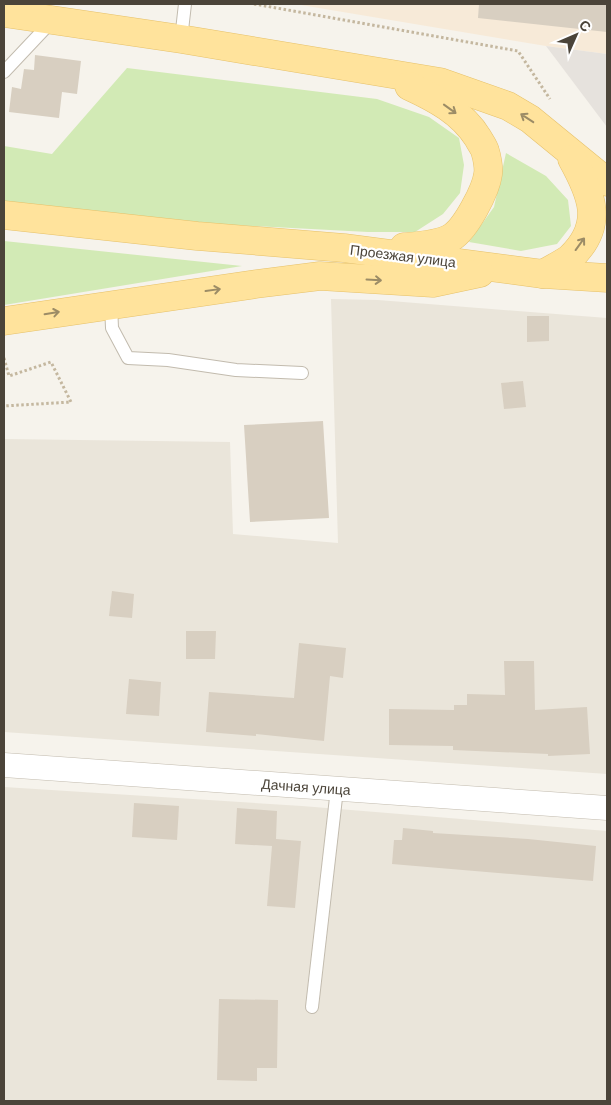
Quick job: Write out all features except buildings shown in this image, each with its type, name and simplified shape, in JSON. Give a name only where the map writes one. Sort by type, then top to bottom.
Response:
[{"type":"main road","points":[[4,13],[181,39],[440,82],[508,106],[530,119],[607,182]]},
{"type":"main road","points":[[344,248],[408,247],[434,244],[453,236],[475,208],[488,174],[485,150],[470,125],[451,109],[430,96],[376,70]]},
{"type":"main road","points":[[543,274],[569,258],[584,239],[592,218],[592,204],[586,184],[566,147]]},
{"type":"main road","name":"Проезжая улица","points":[[4,216],[197,236],[344,248],[543,274],[607,278]]},
{"type":"main road","points":[[4,321],[111,304],[320,276],[433,283],[502,268]]},
{"type":"street","name":"Дачная улица","points":[[4,765],[607,808]]},
{"type":"lane","points":[[181,39],[185,4]]},
{"type":"lane","points":[[4,72],[54,19]]},
{"type":"lane","points":[[111,304],[112,328],[128,358],[168,360],[236,370],[302,373]]},
{"type":"lane","points":[[312,1006],[337,789]]},
{"type":"path","points":[[254,4],[518,51],[554,105]]},
{"type":"path","points":[[4,358],[9,376],[51,362],[71,402],[4,406]]},
{"type":"shaded area","points":[[295,4],[607,4],[607,54],[546,46]]},
{"type":"shaded area","points":[[546,46],[607,54],[607,127]]},
{"type":"shaded area","points":[[331,299],[378,300],[607,318],[607,774],[4,732],[4,439],[230,442],[233,534],[338,543]]},
{"type":"shaded area","points":[[4,787],[302,806],[607,831],[607,1101],[4,1101]]},
{"type":"green space","points":[[127,68],[377,99],[429,117],[459,138],[464,165],[460,193],[443,214],[415,232],[368,232],[4,213],[4,146],[52,154]]},
{"type":"green space","points":[[506,153],[546,176],[568,200],[571,226],[557,244],[521,251],[469,242],[494,207]]},
{"type":"green space","points":[[4,241],[242,266],[4,305]]}]
